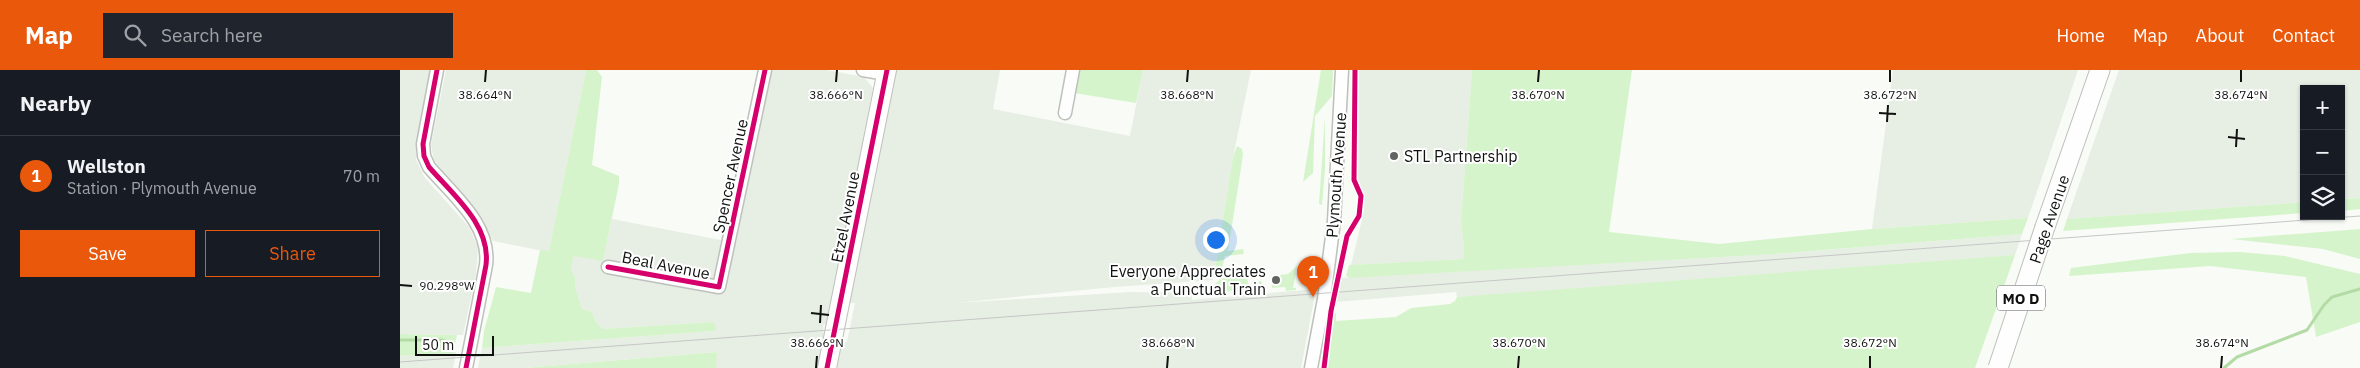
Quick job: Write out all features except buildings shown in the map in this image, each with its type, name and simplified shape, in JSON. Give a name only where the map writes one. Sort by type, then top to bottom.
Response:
[{"type":"main road","name":"Page Avenue","points":[[1998,368],[2100,70]]},
{"type":"street","points":[[437,70],[423,144],[424,156],[429,167],[479,227],[486,244],[486,265],[466,368]]},
{"type":"street","name":"Spencer Avenue","points":[[719,288],[765,70]]},
{"type":"street","points":[[864,70],[887,72]]},
{"type":"street","points":[[1065,113],[1073,70]]},
{"type":"street","name":"Plymouth Avenue","points":[[1311,368],[1324,300],[1334,221],[1342,70]]},
{"type":"street","name":"Etzel Avenue","points":[[827,368],[887,72]]},
{"type":"street","name":"Beal Avenue","points":[[608,267],[719,288]]},
{"type":"shaded area","points":[[400,70],[431,70],[416,144],[416,160],[425,178],[469,227],[478,247],[476,274],[463,335],[400,334]]},
{"type":"shaded area","points":[[446,70],[586,70],[549,252],[493,241],[477,213],[434,160],[431,145]]},
{"type":"shaded area","points":[[771,70],[826,70],[864,77],[873,88],[829,323],[823,325],[824,342],[819,368],[716,368],[716,352],[523,368],[478,368],[482,348],[715,331],[713,322],[603,329],[596,322],[592,312],[582,309],[571,268],[574,255],[603,260],[612,219],[736,243]]},
{"type":"shaded area","points":[[895,70],[1000,70],[993,109],[1130,136],[1143,70],[1251,70],[1233,157],[1213,280],[1114,287],[955,303],[1131,292],[1191,293],[1192,300],[1316,289],[1301,368],[837,368],[842,343],[847,342],[855,303],[849,303]]},
{"type":"shaded area","points":[[1358,70],[1472,70],[1461,222],[1464,248],[1463,259],[1351,265],[1363,216],[1364,198],[1357,183]]},
{"type":"shaded area","points":[[1893,70],[2078,70],[2028,218],[1872,229]]},
{"type":"shaded area","points":[[2119,70],[2360,70],[2360,198],[2345,199],[2345,85],[2300,85],[2300,202],[2067,219]]},
{"type":"shaded area","points":[[2022,234],[2015,255],[1479,296],[1457,297],[1456,292],[1335,302],[1340,278],[1775,254]]},
{"type":"shaded area","points":[[456,352],[453,368],[400,368],[400,356]]},
{"type":"green space","points":[[586,70],[597,70],[602,77],[592,165],[619,176],[619,184],[603,261],[574,256],[571,268],[582,309],[592,312],[596,322],[603,329],[713,322],[716,326],[715,331],[482,348],[484,331],[496,287],[531,293],[540,250],[549,251]]},
{"type":"green space","points":[[1079,70],[1143,70],[1136,103],[1074,93]]},
{"type":"green space","points":[[1321,70],[1333,70],[1332,96],[1315,116],[1313,173],[1303,182]]},
{"type":"green space","points":[[1472,70],[1632,70],[1609,232],[1719,244],[1872,229],[2028,218],[2022,234],[1775,254],[1350,278],[1346,276],[1349,265],[1463,259],[1464,248],[1461,222]]},
{"type":"green space","points":[[1325,116],[1325,169],[1322,205],[1319,204]]},
{"type":"green space","points":[[1237,146],[1242,149],[1243,155],[1228,251],[1243,249],[1244,254],[1225,256],[1220,277],[1216,277],[1214,274],[1233,157]]},
{"type":"green space","points":[[2360,198],[2360,209],[2345,211],[2345,199]]},
{"type":"green space","points":[[2300,202],[2300,213],[2063,231],[2067,219]]},
{"type":"green space","points":[[2360,229],[2360,259],[2323,249],[2231,239]]},
{"type":"green space","points":[[2240,252],[2285,256],[2360,274],[2360,322],[2316,337],[2306,277],[2210,266],[2069,276],[2071,268],[2190,253]]},
{"type":"green space","points":[[2015,255],[1975,368],[1327,368],[1332,313],[1336,313],[1336,321],[1396,317],[1411,308],[1450,304],[1457,297]]},
{"type":"green space","points":[[1297,266],[1293,288],[1296,288],[1296,290],[1286,291],[1285,287],[1272,288],[1271,276],[1288,274]]},
{"type":"green space","points":[[1246,275],[1249,286],[1258,285],[1259,281],[1261,281],[1264,288],[1211,293],[1213,287],[1220,280]]},
{"type":"green space","points":[[400,334],[457,335],[453,353],[400,356]]},
{"type":"green space","points":[[717,352],[716,368],[523,368]]},
{"type":"waterway","points":[[2224,368],[2237,357],[2307,330],[2324,305],[2332,297],[2360,289]]},
{"type":"waterway","points":[[400,340],[442,340],[452,344]]},
{"type":"tram line","points":[[400,362],[2360,216]]},
{"type":"cycle path","points":[[437,70],[423,144],[424,156],[429,167],[459,200],[476,224],[483,237],[486,250],[486,265],[466,368]]},
{"type":"cycle path","points":[[608,267],[719,287],[765,70]]},
{"type":"cycle path","points":[[827,368],[887,70]]},
{"type":"cycle path","points":[[1324,368],[1331,311],[1347,236],[1359,216],[1361,196],[1354,180],[1355,70]]},
{"type":"place","name":"STL Partnership","points":[[1394,156]]},
{"type":"place","name":"Everyone Appreciates a Punctual Train","points":[[1276,280]]},
{"type":"place","name":"Wellston","points":[[1313,297]]}]
